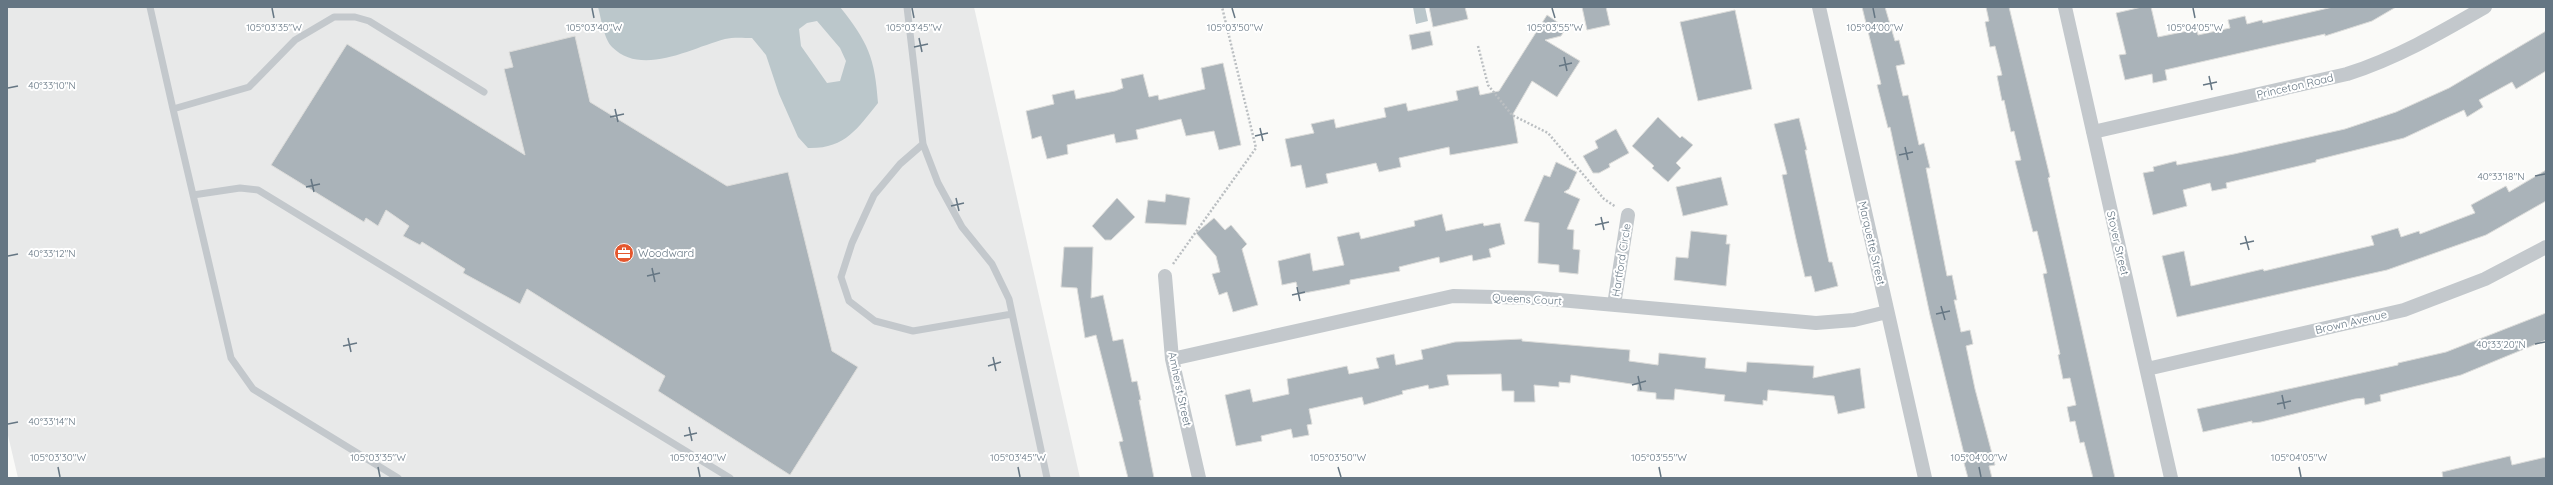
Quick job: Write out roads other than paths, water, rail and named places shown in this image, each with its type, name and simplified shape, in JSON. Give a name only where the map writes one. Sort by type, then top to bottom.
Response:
[{"type":"street","name":"Marquette Street","points":[[1819,7],[1925,478]]},
{"type":"street","name":"Stover Street","points":[[2065,7],[2171,478]]},
{"type":"street","name":"Princeton Road","points":[[2093,132],[2347,74],[2379,64],[2414,48],[2485,7]]},
{"type":"street","name":"Hartford Circle","points":[[1614,305],[1628,215]]},
{"type":"street","name":"Brown Avenue","points":[[2147,369],[2404,310],[2485,279],[2546,247]]},
{"type":"street","name":"Amherst Street","points":[[1165,276],[1172,359],[1199,478]]},
{"type":"street","name":"Queens Court","points":[[1172,359],[1453,296],[1537,298],[1816,323],[1854,320],[1887,312]]},
{"type":"lane","points":[[150,7],[231,358],[253,389],[398,478]]},
{"type":"lane","points":[[907,7],[923,144],[938,183],[962,227],[992,264],[1009,300],[1047,478]]},
{"type":"lane","points":[[174,109],[249,87],[295,40],[334,17],[355,17],[369,21],[484,92]]},
{"type":"lane","points":[[923,144],[900,164],[874,195],[852,243],[841,278],[849,301],[875,321],[913,331],[1012,314]]},
{"type":"lane","points":[[193,196],[240,188],[258,190],[730,478]]},
{"type":"place","name":"Woodward","points":[[624,253]]}]
